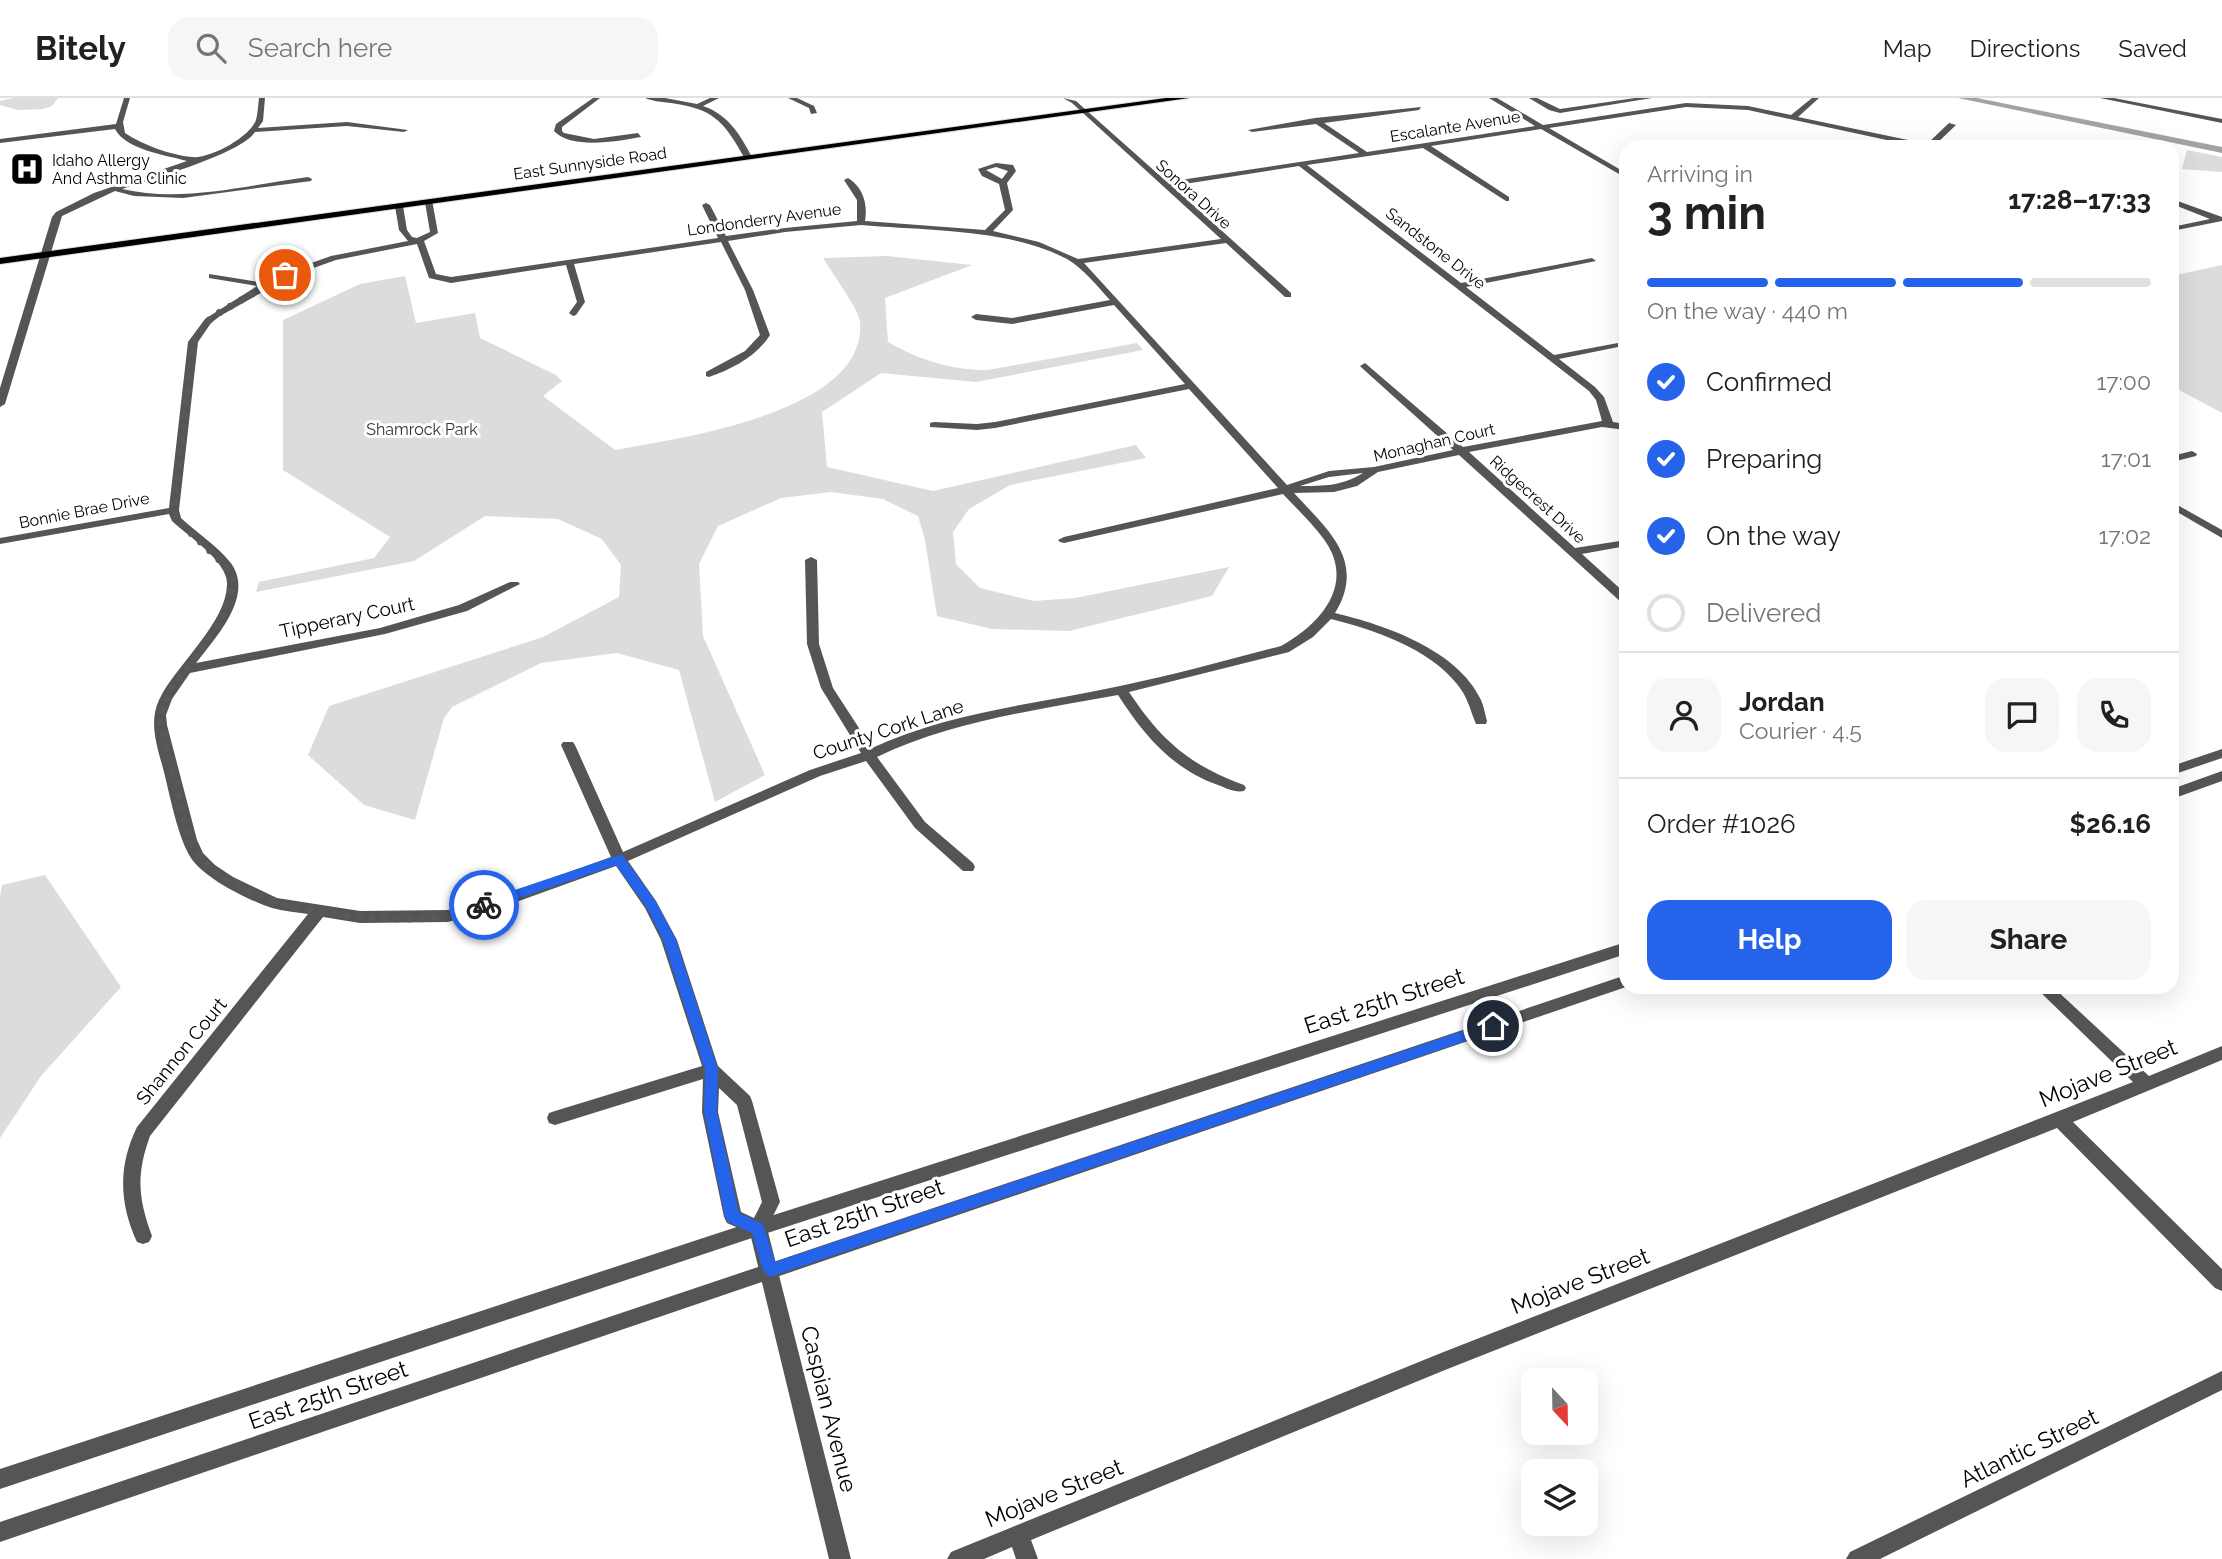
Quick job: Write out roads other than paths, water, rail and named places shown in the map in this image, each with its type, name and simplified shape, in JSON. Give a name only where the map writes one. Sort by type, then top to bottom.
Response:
[{"type":"main road","name":"East Sunnyside Road","points":[[0,261],[1185,98]]},
{"type":"street","points":[[127,98],[119,126],[121,136],[132,142],[194,160]]},
{"type":"street","points":[[0,404],[55,219],[59,214],[114,189],[225,150],[248,138],[256,130],[262,98]]},
{"type":"street","points":[[597,98],[559,126],[562,135],[594,141],[638,135]]},
{"type":"street","points":[[648,98],[695,107],[722,118],[748,157]]},
{"type":"street","points":[[695,107],[716,98]]},
{"type":"street","points":[[792,98],[812,107],[813,113]]},
{"type":"street","name":"Sonora Drive","points":[[1066,98],[1288,295]]},
{"type":"street","points":[[1492,98],[1619,172]]},
{"type":"street","points":[[1532,98],[1560,111],[1648,98]]},
{"type":"street","points":[[1793,117],[1816,98]]},
{"type":"street","points":[[2103,98],[2222,121]]},
{"type":"street","points":[[2149,107],[2155,98]]},
{"type":"street","name":"Escalante Avenue","points":[[1164,185],[1686,105],[1737,107],[1897,140]]},
{"type":"street","points":[[1252,130],[1419,108]]},
{"type":"street","points":[[1315,120],[1366,154]]},
{"type":"street","points":[[256,130],[347,124],[404,130]]},
{"type":"street","name":"Escalante Avenue","points":[[1936,140],[1952,125]]},
{"type":"street","points":[[0,141],[119,126]]},
{"type":"street","points":[[1424,145],[1506,199]]},
{"type":"street","name":"Sandstone Drive","points":[[1301,164],[1601,399],[1608,424]]},
{"type":"street","points":[[114,189],[139,197],[176,196],[308,179]]},
{"type":"street","points":[[848,180],[860,197],[863,213],[861,223]]},
{"type":"street","points":[[988,232],[1009,210],[1003,183]]},
{"type":"street","points":[[174,510],[193,342],[208,321],[264,285],[311,265],[337,257],[420,242],[434,233],[429,202]]},
{"type":"street","points":[[2179,204],[2221,219]]},
{"type":"street","points":[[706,205],[749,290],[765,335],[762,343],[752,351],[709,374]]},
{"type":"street","name":"Londonderry Avenue","points":[[399,206],[403,230],[409,239],[420,242],[432,276],[448,280],[570,264],[798,228],[861,223],[988,232],[1036,244],[1077,262],[1087,270],[1285,490]]},
{"type":"street","points":[[2179,228],[2221,219]]},
{"type":"street","points":[[1087,270],[1156,253],[1226,241]]},
{"type":"street","points":[[1077,262],[1118,254],[1156,253]]},
{"type":"street","points":[[1460,286],[1592,261]]},
{"type":"street","points":[[570,264],[581,302],[573,313]]},
{"type":"street","points":[[212,276],[264,285]]},
{"type":"street","points":[[976,317],[1012,321],[1115,302]]},
{"type":"street","points":[[1551,358],[1615,345]]},
{"type":"street","name":"Ridgecrest Drive","points":[[1365,366],[1619,595]]},
{"type":"street","points":[[934,425],[995,425],[1189,386]]},
{"type":"street","name":"Monaghan Court","points":[[1064,540],[1285,490],[1334,489],[1353,484],[1375,470],[1560,431],[1608,424],[1619,426]]},
{"type":"street","points":[[2179,457],[2192,454]]},
{"type":"street","points":[[1375,470],[1332,472],[1308,478],[1285,490],[1329,538],[1340,562],[1340,591],[1330,615],[1359,621],[1412,643],[1439,661],[1464,684],[1479,705],[1481,721]]},
{"type":"street","points":[[2179,509],[2222,535]]},
{"type":"street","name":"Bonnie Brae Drive","points":[[0,541],[174,510]]},
{"type":"street","name":"County Cork Lane","points":[[174,510],[176,519],[228,568],[233,579],[226,611],[201,650],[171,688],[159,717],[197,856],[228,881],[274,903],[359,917],[448,916],[514,897],[619,859],[815,773],[869,755],[901,740],[995,714],[1121,690],[1285,649],[1302,640],[1330,615]]},
{"type":"street","points":[[1573,552],[1619,544]]},
{"type":"street","points":[[811,560],[813,644],[827,688],[869,755],[920,825],[968,867]]},
{"type":"street","name":"Tipperary Court","points":[[183,670],[381,631],[463,608],[514,584]]},
{"type":"street","points":[[1121,690],[1144,727],[1178,761],[1216,781],[1238,788]]},
{"type":"street","points":[[568,745],[619,859],[652,905],[669,940],[711,1070],[710,1112],[733,1217],[758,1228],[771,1202],[744,1101],[711,1070]]},
{"type":"street","points":[[2179,768],[2222,753]]},
{"type":"street","points":[[2179,791],[2222,776]]},
{"type":"street","name":"Shannon Court","points":[[143,1236],[130,1203],[131,1163],[143,1132],[318,911]]},
{"type":"street","name":"East 25th Street","points":[[0,1479],[758,1228],[1619,950]]},
{"type":"street","name":"East 25th Street","points":[[0,1532],[1619,983]]},
{"type":"street","points":[[2050,994],[2146,1084]]},
{"type":"street","name":"Mojave Street","points":[[958,1559],[1441,1362],[2060,1120],[2222,1053]]},
{"type":"street","points":[[555,1118],[711,1070]]},
{"type":"street","points":[[2060,1120],[2222,1282]]},
{"type":"street","name":"Caspian Avenue","points":[[758,1228],[840,1559]]},
{"type":"street","name":"Atlantic Street","points":[[1857,1559],[2222,1380]]},
{"type":"street","points":[[1018,1534],[1027,1559]]},
{"type":"waterway","points":[[1963,98],[2172,140]]},
{"type":"waterway","points":[[2179,141],[2222,150]]},
{"type":"place","name":"Idaho Allergy And Asthma Clinic","points":[[27,169]]},
{"type":"park label","name":"Shamrock Park","points":[[422,429]]}]
